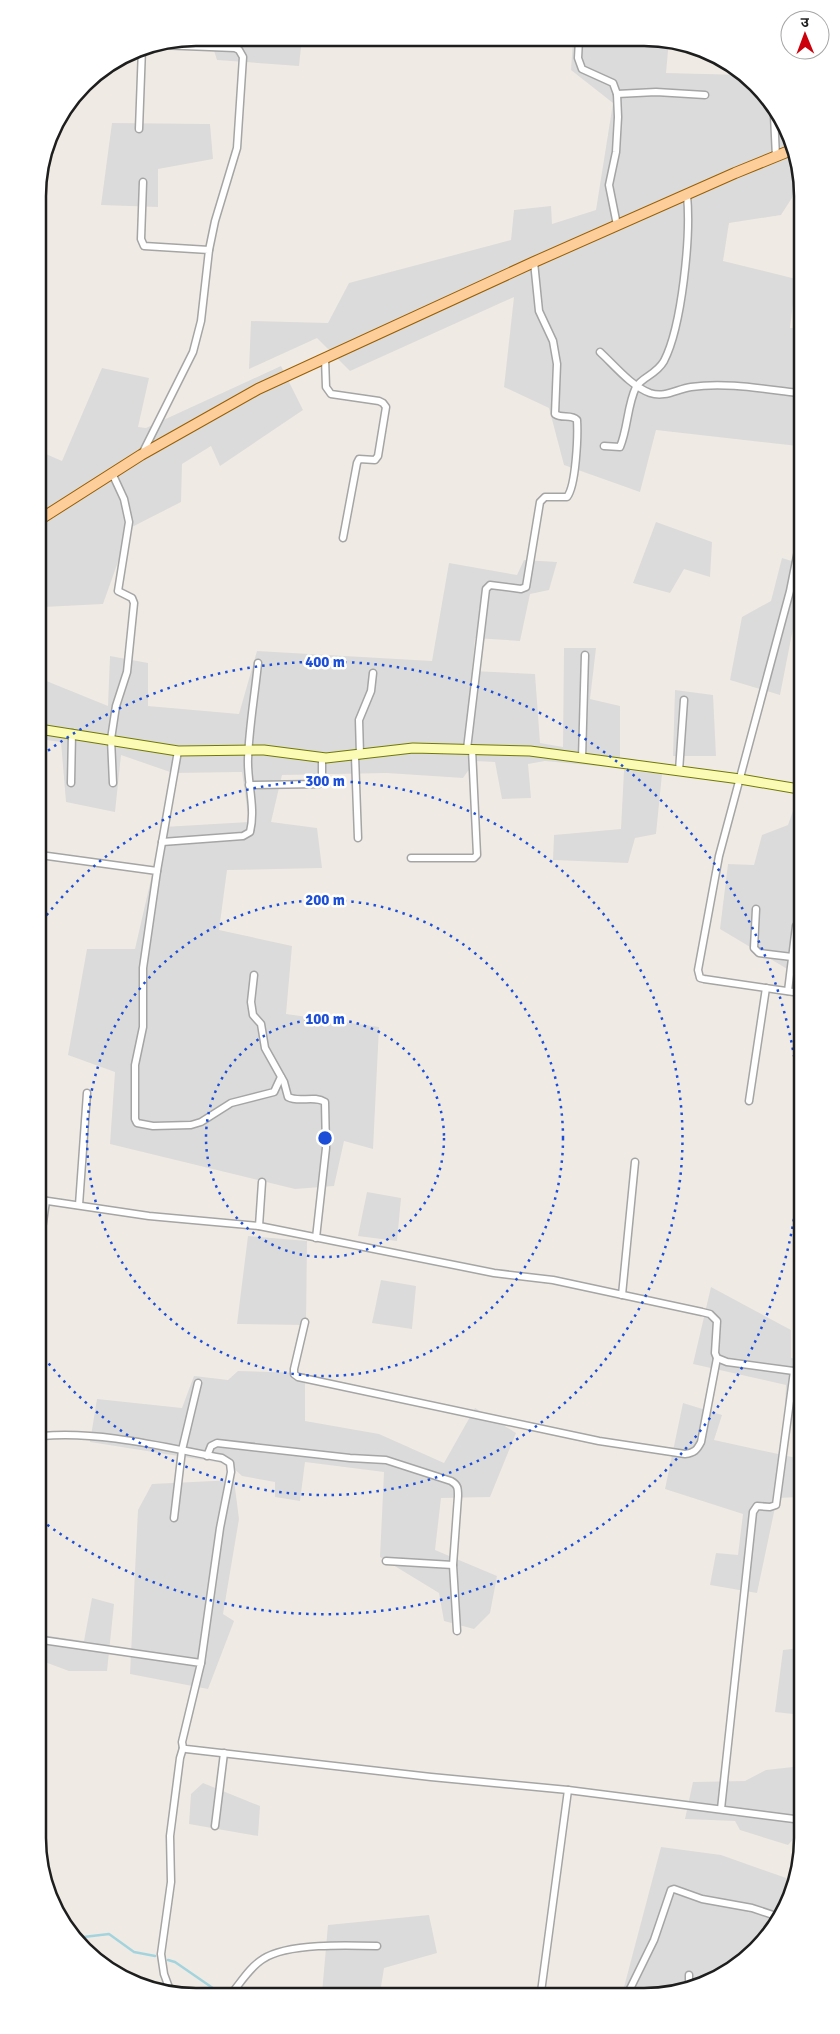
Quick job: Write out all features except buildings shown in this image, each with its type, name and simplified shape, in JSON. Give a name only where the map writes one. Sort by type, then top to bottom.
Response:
[{"type":"main road","points":[[47,515],[141,455],[228,405],[325,358],[534,262],[787,152]]},
{"type":"street","points":[[579,46],[578,58],[582,69],[613,83],[617,94],[618,136],[609,185],[617,225]]},
{"type":"street","points":[[141,455],[193,352],[201,321],[209,250],[215,221],[237,148],[243,57],[239,50],[235,48],[208,47]]},
{"type":"street","points":[[139,129],[142,57]]},
{"type":"street","points":[[617,94],[656,92],[705,95]]},
{"type":"street","points":[[774,122],[776,157]]},
{"type":"street","points":[[143,182],[141,239],[144,246],[209,250]]},
{"type":"street","points":[[604,446],[620,446],[637,386],[644,378],[657,372],[670,347],[675,331],[689,223],[687,195]]},
{"type":"street","points":[[411,858],[474,858],[477,856],[469,749],[486,589],[490,585],[521,589],[526,587],[540,502],[544,497],[566,497],[570,491],[573,478],[577,420],[573,417],[554,414],[557,364],[553,341],[539,311],[534,262]]},
{"type":"street","points":[[600,352],[637,386],[651,393],[664,395],[683,389],[705,386],[746,387],[794,393]]},
{"type":"street","points":[[325,358],[326,387],[331,394],[379,401],[384,403],[386,407],[378,456],[375,460],[359,459],[357,463],[343,538]]},
{"type":"street","points":[[112,473],[124,499],[128,522],[118,591],[132,598],[134,603],[127,672],[116,706],[111,739],[113,783]]},
{"type":"street","points":[[794,572],[719,856],[698,975],[704,980],[794,992]]},
{"type":"street","points":[[582,758],[585,655]]},
{"type":"street","points":[[162,842],[248,834],[251,828],[248,750],[258,663]]},
{"type":"street","points":[[358,838],[357,755],[359,720],[370,691],[373,673]]},
{"type":"street","points":[[679,771],[684,700]]},
{"type":"street","points":[[47,730],[178,751],[248,750],[322,758],[404,748],[530,750],[794,788]]},
{"type":"street","points":[[71,782],[72,733]]},
{"type":"street","points":[[178,751],[157,871],[143,968],[143,1027],[135,1066],[135,1119],[137,1123],[166,1127],[191,1125],[201,1122],[231,1104],[274,1092],[281,1077]]},
{"type":"street","points":[[249,785],[316,785],[321,783],[322,780],[322,758]]},
{"type":"street","points":[[47,856],[157,871]]},
{"type":"street","points":[[756,909],[753,944],[756,951],[792,957]]},
{"type":"street","points":[[788,991],[794,945]]},
{"type":"street","points":[[254,975],[251,1009],[260,1024],[265,1048],[281,1077],[290,1099],[320,1100],[325,1102],[326,1148],[316,1238]]},
{"type":"street","points":[[749,1101],[766,988]]},
{"type":"street","points":[[79,1205],[87,1093]]},
{"type":"street","points":[[622,1295],[635,1162]]},
{"type":"street","points":[[259,1226],[262,1182]]},
{"type":"street","points":[[46,1201],[149,1216],[259,1226],[494,1273],[553,1280],[710,1314],[717,1321],[718,1327],[715,1353],[717,1358],[701,1442],[698,1450],[691,1454],[685,1454],[600,1441],[298,1377],[294,1374],[294,1369],[305,1322]]},
{"type":"street","points":[[717,1358],[727,1362],[793,1371]]},
{"type":"street","points":[[174,1518],[182,1450],[198,1383]]},
{"type":"street","points":[[721,1809],[753,1512],[757,1506],[770,1507],[776,1505],[793,1396]]},
{"type":"street","points":[[46,1436],[82,1435],[182,1450],[227,1461],[232,1467],[220,1528],[201,1663],[186,1722],[170,1836],[171,1882],[161,1954],[168,1985]]},
{"type":"street","points":[[208,1456],[210,1446],[217,1443],[350,1458],[386,1460],[451,1481],[458,1488],[453,1565],[457,1631]]},
{"type":"street","points":[[386,1561],[453,1565]]},
{"type":"street","points":[[46,1641],[201,1663]]},
{"type":"street","points":[[183,1748],[431,1777],[568,1790],[793,1819]]},
{"type":"street","points":[[214,1826],[224,1753]]},
{"type":"street","points":[[542,1988],[568,1790]]},
{"type":"street","points":[[630,1988],[654,1940],[671,1890],[674,1889],[702,1899],[745,1906],[772,1916]]},
{"type":"street","points":[[236,1988],[256,1964],[274,1954],[291,1950],[342,1945],[377,1946]]},
{"type":"street","points":[[689,1975],[689,1981]]},
{"type":"shaded area","points":[[573,46],[644,46],[668,48],[666,73],[732,75],[750,90],[774,121],[789,157],[794,195],[781,215],[729,223],[723,261],[794,278],[790,328],[794,328],[794,446],[656,430],[640,492],[564,465],[549,408],[504,387],[514,297],[350,371],[317,338],[249,369],[251,321],[328,323],[349,283],[511,240],[514,210],[551,206],[552,224],[596,210],[613,103],[571,70]]},
{"type":"shaded area","points":[[213,47],[301,47],[299,66],[217,60]]},
{"type":"shaded area","points":[[112,123],[210,124],[213,159],[158,169],[158,207],[101,205]]},
{"type":"shaded area","points":[[281,366],[303,410],[220,466],[211,446],[182,464],[181,502],[130,528],[103,604],[47,607],[47,454],[62,461],[102,368],[149,378],[138,427],[146,428]]},
{"type":"shaded area","points":[[656,522],[712,542],[710,577],[684,569],[670,593],[633,583]]},
{"type":"shaded area","points":[[782,558],[794,562],[794,625],[780,695],[730,680],[742,617],[771,601]]},
{"type":"shaded area","points":[[524,560],[557,562],[549,590],[530,594],[520,641],[475,638],[472,671],[535,674],[540,743],[563,747],[564,648],[596,648],[590,699],[620,706],[620,768],[545,761],[528,764],[531,798],[502,799],[495,762],[475,761],[463,778],[387,773],[282,775],[271,822],[317,828],[322,868],[227,870],[219,930],[292,946],[286,1014],[379,1027],[373,1149],[344,1141],[334,1186],[295,1189],[110,1144],[115,1072],[68,1055],[87,949],[135,949],[163,827],[249,822],[242,772],[173,773],[121,755],[115,812],[66,802],[61,742],[47,740],[47,681],[108,706],[110,656],[148,663],[148,706],[239,714],[257,651],[432,661],[449,563],[517,575]]},
{"type":"shaded area","points":[[675,690],[713,695],[716,756],[673,756]]},
{"type":"shaded area","points":[[624,770],[662,774],[656,834],[635,838],[628,863],[553,860],[554,835],[621,829]]},
{"type":"shaded area","points":[[794,809],[794,970],[789,970],[720,929],[728,864],[754,865],[762,835],[788,825]]},
{"type":"shaded area","points":[[367,1192],[401,1198],[397,1241],[358,1236]]},
{"type":"shaded area","points":[[248,1236],[307,1241],[306,1325],[237,1324]]},
{"type":"shaded area","points":[[381,1280],[416,1286],[412,1329],[372,1323]]},
{"type":"shaded area","points":[[711,1287],[791,1330],[793,1408],[785,1406],[786,1385],[693,1364]]},
{"type":"shaded area","points":[[238,1371],[305,1373],[305,1421],[379,1434],[444,1463],[475,1408],[516,1433],[490,1497],[441,1498],[435,1550],[497,1576],[490,1613],[474,1629],[444,1621],[439,1593],[380,1557],[384,1472],[305,1462],[300,1501],[275,1497],[275,1482],[242,1476],[229,1464],[90,1442],[97,1399],[182,1408],[194,1376],[228,1380]]},
{"type":"shaded area","points":[[683,1403],[722,1415],[714,1440],[793,1457],[793,1497],[777,1498],[757,1593],[710,1585],[716,1553],[738,1555],[743,1514],[665,1489]]},
{"type":"shaded area","points":[[234,1480],[239,1519],[223,1614],[234,1621],[208,1689],[130,1674],[138,1510],[152,1484]]},
{"type":"shaded area","points":[[92,1598],[114,1604],[107,1671],[69,1671],[46,1663],[46,1636],[84,1641]]},
{"type":"shaded area","points":[[793,1649],[793,1714],[775,1712],[783,1650]]},
{"type":"shaded area","points":[[793,1767],[793,1839],[788,1845],[740,1830],[735,1821],[685,1819],[693,1782],[745,1781],[766,1770]]},
{"type":"shaded area","points":[[203,1783],[260,1806],[258,1836],[189,1824],[191,1794]]},
{"type":"shaded area","points":[[661,1847],[721,1855],[788,1879],[774,1913],[763,1929],[743,1951],[727,1963],[683,1983],[644,1988],[624,1988]]},
{"type":"shaded area","points":[[429,1915],[437,1953],[384,1968],[381,1988],[322,1988],[328,1925]]},
{"type":"waterway","points":[[83,1937],[109,1934],[134,1952],[155,1956]]},
{"type":"waterway","points":[[168,1960],[175,1962],[213,1988]]}]
